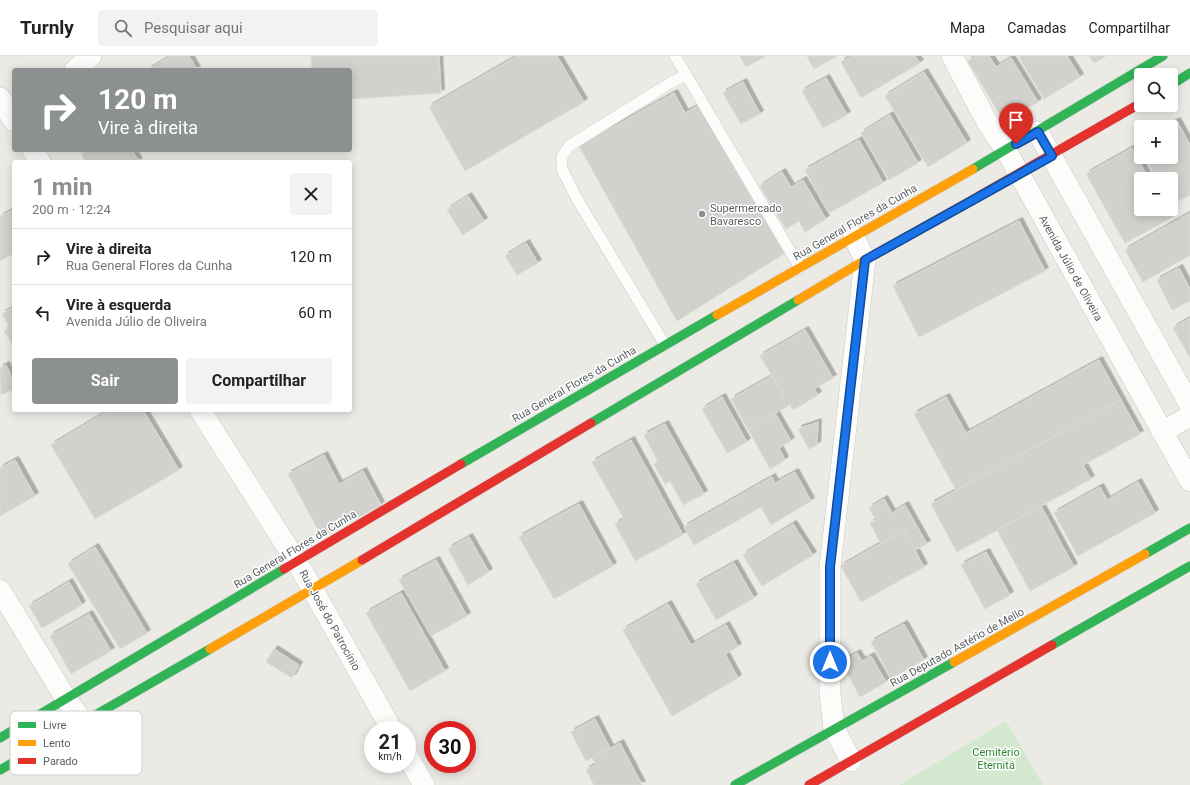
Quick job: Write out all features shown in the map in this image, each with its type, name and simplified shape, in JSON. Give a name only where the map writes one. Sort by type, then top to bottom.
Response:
[{"type":"street","points":[[76,68],[91,56]]},
{"type":"street","name":"Avenida Júlio de Oliveira","points":[[952,56],[987,122],[1006,150],[1190,481]]},
{"type":"street","points":[[1161,57],[1164,68]]},
{"type":"street","name":"Rua General Flores da Cunha","points":[[46,711],[297,562],[586,394],[665,345],[1038,132],[1161,57]]},
{"type":"street","points":[[1178,80],[1190,73]]},
{"type":"street","points":[[0,98],[12,118]]},
{"type":"street","points":[[102,711],[312,590],[597,414],[865,260],[1052,156],[1134,106]]},
{"type":"street","points":[[1038,132],[1190,405]]},
{"type":"street","points":[[851,761],[834,728],[830,694],[830,567],[865,260],[854,237]]},
{"type":"street","name":"Rua José do Patrocínio","points":[[201,412],[297,562],[387,721]]},
{"type":"street","points":[[1162,432],[1190,416]]},
{"type":"street","name":"Rua Deputado Astério de Mello","points":[[735,785],[834,728],[1020,630],[1190,528]]},
{"type":"street","points":[[809,785],[1190,566]]},
{"type":"street","points":[[0,590],[66,699],[75,711]]},
{"type":"street","points":[[1029,644],[1036,655]]},
{"type":"street","name":"Rua General Flores da Cunha","points":[[0,738],[10,732]]},
{"type":"street","points":[[0,770],[10,764]]},
{"type":"street","points":[[416,771],[424,785]]},
{"type":"lane","points":[[676,56],[800,268]]},
{"type":"lane","points":[[665,345],[577,199],[562,169],[562,157],[569,146],[670,83],[686,75]]},
{"type":"green space","name":"Cemitério Eternitá","points":[[1006,721],[1043,785],[899,785]]},
{"type":"building","points":[[171,56],[189,56],[196,68],[151,68]]},
{"type":"building","points":[[311,56],[439,56],[441,93],[352,99],[352,68],[312,68]]},
{"type":"building","points":[[517,56],[557,56],[584,102],[465,171],[429,107]]},
{"type":"building","points":[[740,56],[766,56],[746,67]]},
{"type":"building","points":[[807,56],[837,56],[814,69]]},
{"type":"building","points":[[852,56],[915,56],[920,63],[861,98],[841,62]]},
{"type":"building","points":[[976,56],[989,56],[996,67],[1011,58],[1038,102],[1004,122],[968,61]]},
{"type":"building","points":[[1067,56],[1080,77],[1044,99],[1019,57]]},
{"type":"building","points":[[1089,56],[1106,56],[1094,63]]},
{"type":"building","points":[[924,72],[967,143],[928,167],[885,96]]},
{"type":"building","points":[[826,78],[847,115],[823,128],[802,91]]},
{"type":"building","points":[[743,82],[760,114],[741,124],[723,93]]},
{"type":"building","points":[[674,93],[685,113],[700,105],[785,253],[677,321],[579,146]]},
{"type":"building","points":[[890,115],[918,163],[889,180],[861,133]]},
{"type":"building","points":[[1178,123],[1190,145],[1190,195],[1178,201],[1178,172],[1153,172],[1149,164],[1178,164]]},
{"type":"building","points":[[859,140],[883,183],[829,213],[805,170]]},
{"type":"building","points":[[1132,148],[1134,152],[1134,164],[1141,164],[1145,172],[1134,172],[1134,216],[1170,216],[1171,218],[1125,243],[1086,174]]},
{"type":"building","points":[[85,152],[133,152],[138,160],[85,160],[81,154]]},
{"type":"building","points":[[782,172],[791,187],[803,180],[826,219],[805,232],[799,221],[786,229],[760,186]]},
{"type":"building","points":[[468,196],[484,221],[463,235],[447,210]]},
{"type":"building","points":[[12,210],[12,254],[0,261],[0,217]]},
{"type":"building","points":[[1190,213],[1190,255],[1143,282],[1125,250]]},
{"type":"building","points":[[1019,221],[1045,271],[919,337],[893,286]]},
{"type":"building","points":[[526,243],[538,263],[517,275],[505,256]]},
{"type":"building","points":[[1179,268],[1190,289],[1190,301],[1172,310],[1157,280]]},
{"type":"building","points":[[12,308],[12,344],[4,331],[10,328],[2,314]]},
{"type":"building","points":[[1190,318],[1190,358],[1173,328]]},
{"type":"building","points":[[805,330],[833,378],[814,389],[818,395],[793,410],[760,356]]},
{"type":"building","points":[[1099,360],[1121,400],[956,490],[914,414],[946,397],[966,433]]},
{"type":"building","points":[[6,365],[12,378],[12,390],[1,395],[0,368]]},
{"type":"building","points":[[772,376],[788,406],[748,429],[731,399]]},
{"type":"building","points":[[722,397],[747,442],[727,453],[702,409]]},
{"type":"building","points":[[1121,400],[1140,434],[1083,465],[1091,479],[957,552],[931,504]]},
{"type":"building","points":[[107,412],[144,412],[179,470],[95,519],[51,445]]},
{"type":"building","points":[[775,413],[791,441],[779,448],[785,460],[770,469],[748,429]]},
{"type":"building","points":[[818,422],[817,445],[809,449],[798,429]]},
{"type":"building","points":[[665,424],[704,494],[683,505],[670,481],[665,484],[654,464],[658,462],[644,435]]},
{"type":"building","points":[[631,440],[683,535],[635,561],[615,524],[624,519],[592,462]]},
{"type":"building","points":[[324,455],[339,484],[363,471],[381,505],[322,537],[288,474]]},
{"type":"building","points":[[15,460],[35,496],[0,516],[0,468]]},
{"type":"building","points":[[795,472],[811,501],[771,525],[761,507],[694,545],[684,527],[772,477],[775,483]]},
{"type":"building","points":[[1138,482],[1155,513],[1078,556],[1054,513],[1100,487],[1107,500]]},
{"type":"building","points":[[884,499],[892,513],[905,505],[927,544],[915,550],[904,530],[881,544],[870,523],[876,520],[869,508]]},
{"type":"building","points":[[579,504],[613,566],[554,599],[519,537]]},
{"type":"building","points":[[1041,506],[1074,567],[1030,591],[997,530]]},
{"type":"building","points":[[793,524],[813,555],[762,586],[743,555]]},
{"type":"building","points":[[904,530],[924,567],[861,602],[841,566]]},
{"type":"building","points":[[469,537],[489,572],[468,585],[448,549]]},
{"type":"building","points":[[95,547],[147,633],[120,649],[68,564]]},
{"type":"building","points":[[986,552],[1010,595],[985,609],[961,565]]},
{"type":"building","points":[[436,560],[467,616],[431,636],[399,580]]},
{"type":"building","points":[[734,563],[754,598],[716,620],[696,584]]},
{"type":"building","points":[[69,582],[82,605],[42,628],[29,606]]},
{"type":"building","points":[[401,593],[445,671],[410,691],[366,613]]},
{"type":"building","points":[[668,604],[691,645],[726,625],[738,647],[725,654],[738,678],[672,716],[623,630]]},
{"type":"building","points":[[89,614],[111,651],[71,674],[50,636]]},
{"type":"building","points":[[904,624],[924,660],[891,678],[871,642]]},
{"type":"building","points":[[274,649],[299,665],[292,678],[266,662]]},
{"type":"building","points":[[857,653],[862,661],[871,656],[886,682],[860,697],[841,662]]},
{"type":"building","points":[[595,719],[610,748],[586,761],[571,732]]},
{"type":"building","points":[[620,743],[642,785],[594,785],[586,770],[596,764],[592,758]]},
{"type":"traffic: fast","points":[[973,169],[1163,56]]},
{"type":"traffic: fast","points":[[1178,81],[1190,73]]},
{"type":"traffic: fast","points":[[591,423],[798,300]]},
{"type":"traffic: fast","points":[[461,464],[717,315]]},
{"type":"traffic: fast","points":[[1145,554],[1190,528]]},
{"type":"traffic: fast","points":[[1052,645],[1190,566]]},
{"type":"traffic: fast","points":[[45,711],[284,569]]},
{"type":"traffic: fast","points":[[102,711],[210,649]]},
{"type":"traffic: fast","points":[[735,785],[954,662]]},
{"type":"traffic: fast","points":[[0,738],[10,732]]},
{"type":"traffic: fast","points":[[0,770],[10,764]]},
{"type":"traffic: slow","points":[[717,315],[973,169]]},
{"type":"traffic: slow","points":[[798,300],[865,260],[979,196]]},
{"type":"traffic: slow","points":[[954,662],[1145,554]]},
{"type":"traffic: slow","points":[[210,649],[362,560]]},
{"type":"traffic: jam","points":[[979,196],[1134,107]]},
{"type":"traffic: jam","points":[[362,560],[591,423]]},
{"type":"traffic: jam","points":[[284,569],[461,464]]},
{"type":"traffic: jam","points":[[809,785],[1052,645]]},
{"type":"place","name":"Supermercado Bavaresco","points":[[702,214]]},
{"type":"route","points":[[830,662],[830,567],[865,260],[1052,156],[1038,132],[1016,144]]}]
